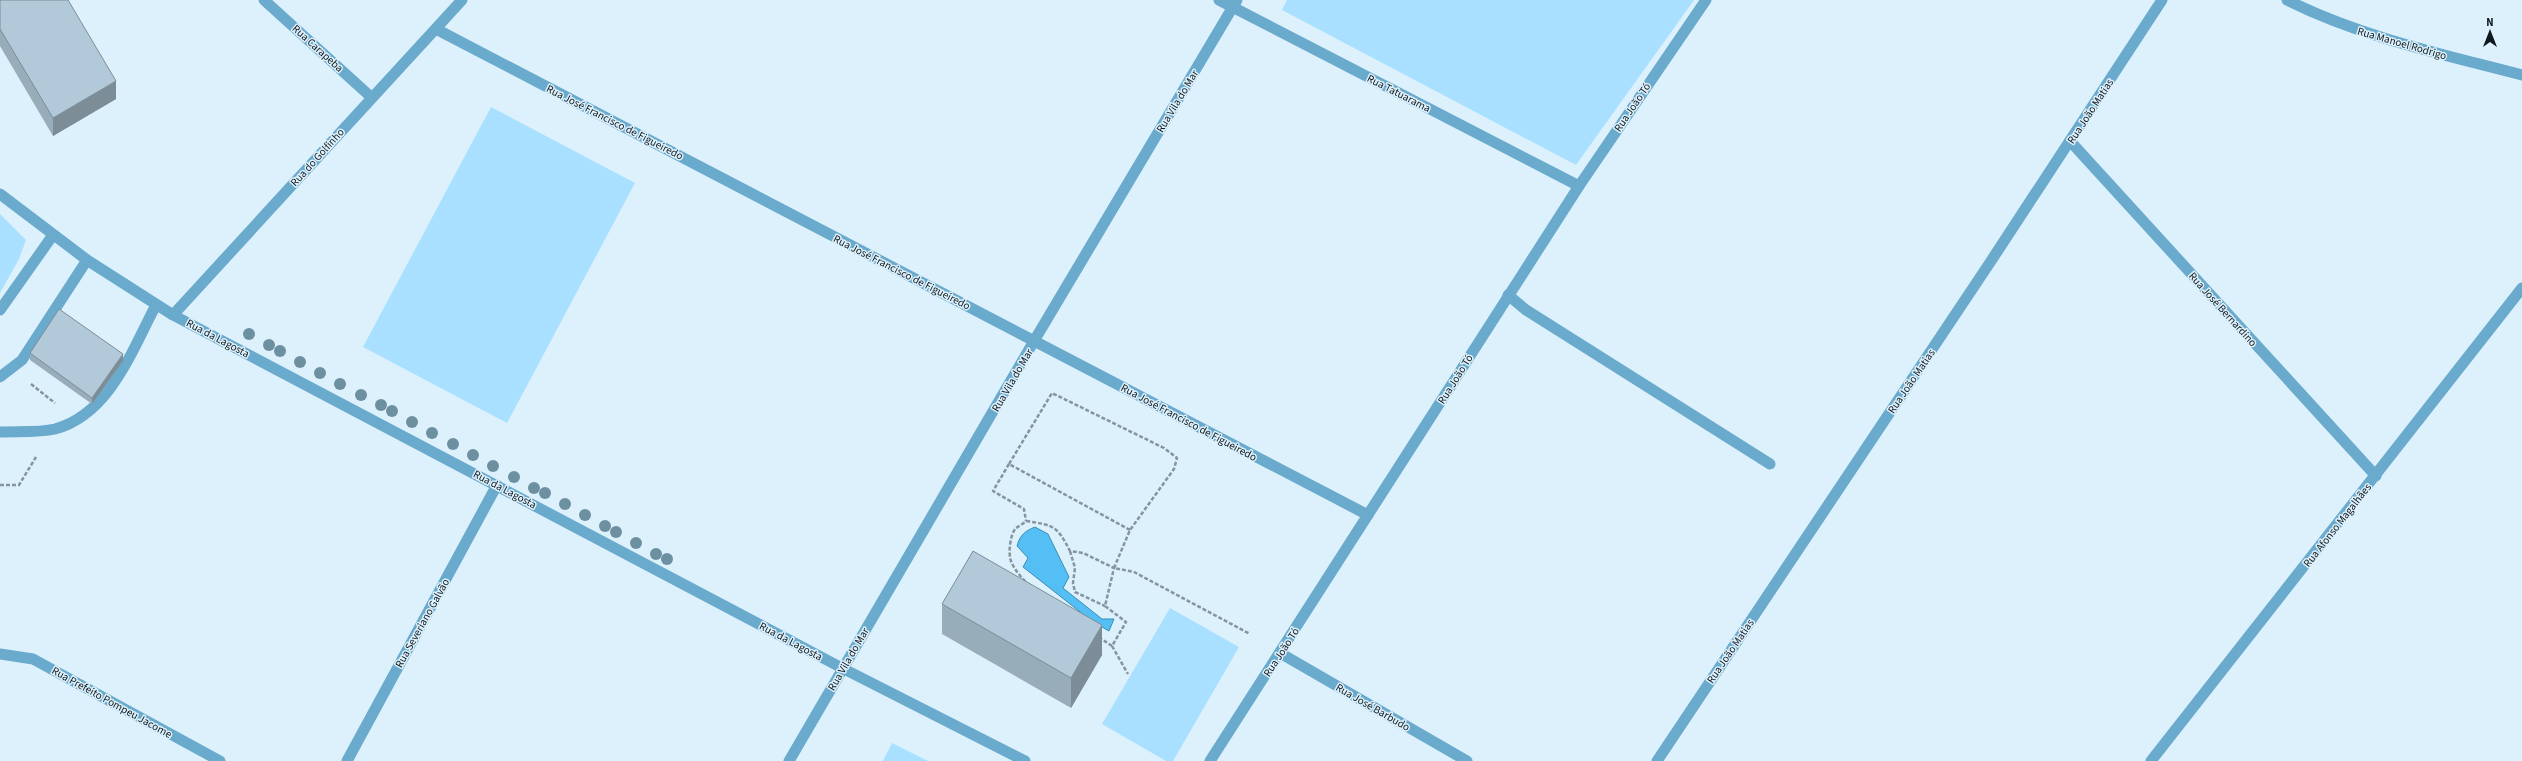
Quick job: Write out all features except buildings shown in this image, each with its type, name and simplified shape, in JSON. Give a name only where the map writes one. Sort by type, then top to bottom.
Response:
[{"type":"street","name":"Rua Carapeba","points":[[264,0],[371,97]]},
{"type":"street","name":"Rua do Golfinho","points":[[173,314],[371,97],[462,0]]},
{"type":"street","name":"Rua Tatuarama","points":[[1219,0],[1235,4],[1579,186]]},
{"type":"street","name":"Rua João Tó","points":[[1210,761],[1579,186],[1706,0]]},
{"type":"street","name":"Rua João Matias","points":[[1657,761],[2070,141],[2162,0]]},
{"type":"street","name":"Rua Manoel Rodrigo","points":[[2287,0],[2314,14],[2364,33],[2522,75]]},
{"type":"street","name":"Rua Vila do Mar","points":[[789,761],[1034,341],[1235,4]]},
{"type":"street","name":"Rua José Francisco de Figueiredo","points":[[436,29],[1368,516]]},
{"type":"street","name":"Rua José Bernardino","points":[[2070,141],[2376,476]]},
{"type":"street","name":"Rua da Lagosta","points":[[0,194],[53,236],[156,305],[842,668],[1025,761]]},
{"type":"street","points":[[0,310],[53,236]]},
{"type":"street","points":[[0,377],[22,360],[87,260]]},
{"type":"street","name":"Rua Afonso Magalhães","points":[[2151,761],[2522,288]]},
{"type":"street","points":[[1508,296],[1526,310],[1770,464]]},
{"type":"street","points":[[0,432],[54,429],[88,413],[115,382],[156,305]]},
{"type":"street","name":"Rua Severiano Galvão","points":[[347,761],[498,485]]},
{"type":"street","name":"Rua José Barbudo","points":[[1280,653],[1467,761]]},
{"type":"street","name":"Rua Prefeito Pompeu Jacome","points":[[0,654],[32,659],[220,761]]},
{"type":"path","points":[[1026,521],[1024,509],[993,491],[1052,393],[1164,448],[1177,458],[1174,469],[1130,530],[1114,568],[1105,606]]},
{"type":"path","points":[[1010,464],[1130,530]]},
{"type":"path","points":[[1112,646],[1126,622],[1105,606],[1075,592],[1073,583],[1075,568],[1070,551],[1060,532],[1045,524],[1026,521],[1015,529],[1011,544],[1011,561],[1021,576],[1055,606],[1112,646],[1128,674]]},
{"type":"path","points":[[1070,551],[1083,553],[1114,568],[1134,572],[1250,634]]},
{"type":"shaded area","points":[[1287,0],[1694,0],[1576,165],[1282,10]]},
{"type":"shaded area","points":[[491,107],[635,183],[507,423],[363,347]]},
{"type":"shaded area","points":[[0,214],[26,240],[19,259],[0,293]]},
{"type":"shaded area","points":[[1035,527],[1048,534],[1069,577],[1063,588],[1102,619],[1114,619],[1109,631],[1093,622],[1023,567],[1028,558],[1017,546],[1023,534]]},
{"type":"shaded area","points":[[1170,608],[1239,647],[1173,761],[1166,761],[1102,724]]},
{"type":"shaded area","points":[[892,743],[928,761],[883,761]]}]
